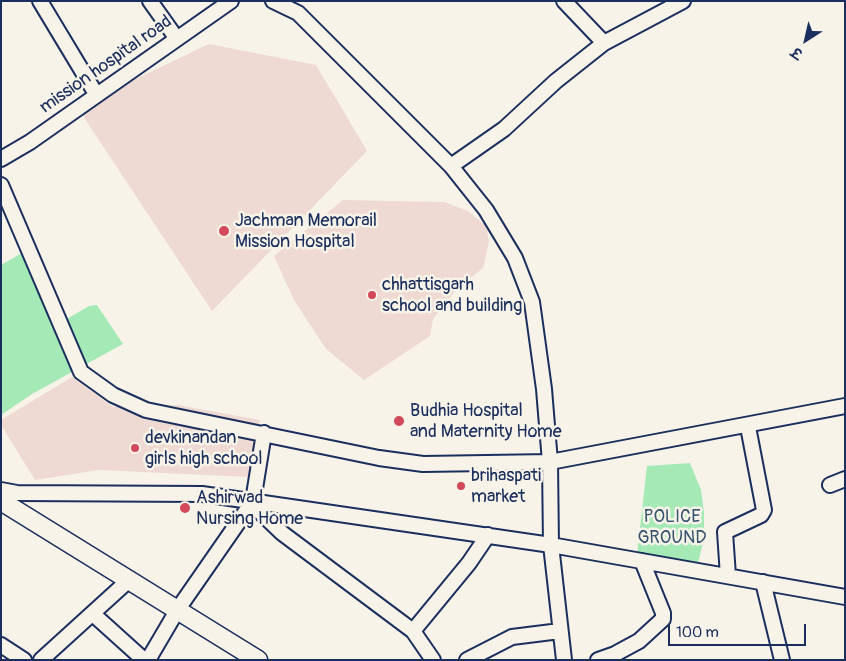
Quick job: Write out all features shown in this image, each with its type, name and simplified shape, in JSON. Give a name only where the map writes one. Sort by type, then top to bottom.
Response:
[{"type":"main road","points":[[1,501],[258,660]]},
{"type":"street","points":[[40,1],[96,94]]},
{"type":"street","points":[[150,1],[177,39]]},
{"type":"street","name":"mission hospital road","points":[[1,159],[30,142],[231,1]]},
{"type":"street","points":[[273,1],[298,13],[451,166],[486,210],[515,258],[532,302],[544,389],[550,462],[551,545],[564,660]]},
{"type":"street","points":[[564,1],[604,43]]},
{"type":"street","points":[[451,166],[504,129],[556,81],[604,43],[683,1]]},
{"type":"street","points":[[1,185],[76,362],[85,376],[113,396],[146,410],[414,464],[550,462],[845,406]]},
{"type":"street","points":[[728,576],[725,532],[761,515],[764,510],[749,432]]},
{"type":"street","points":[[93,614],[146,660],[178,609],[253,501],[264,433]]},
{"type":"street","points":[[830,485],[845,479]]},
{"type":"street","points":[[1,490],[17,493],[202,494],[488,535],[763,582],[841,593]]},
{"type":"street","points":[[253,501],[257,509],[282,533],[413,631],[434,660]]},
{"type":"street","points":[[413,631],[469,563],[488,535]]},
{"type":"street","points":[[598,660],[615,654],[640,641],[663,619],[663,613],[642,561]]},
{"type":"street","points":[[41,660],[128,580]]},
{"type":"street","points":[[763,582],[782,660]]},
{"type":"street","points":[[467,660],[512,637],[560,631]]},
{"type":"street","points":[[1,645],[24,660]]},
{"type":"shaded area","name":"Jachman Memorail Mission Hospital","points":[[209,44],[316,65],[367,151],[212,311],[77,107]]},
{"type":"shaded area","name":"chhattisgarh school and building","points":[[343,200],[444,202],[468,211],[486,226],[489,241],[483,268],[457,289],[433,319],[430,336],[364,380],[326,349],[294,300],[274,256]]},
{"type":"shaded area","name":"devkinandan girls high school","points":[[72,377],[113,407],[178,405],[260,420],[249,477],[99,470],[35,480],[1,425],[1,420]]},
{"type":"green space","points":[[27,250],[65,320],[89,306],[97,305],[123,344],[32,394],[1,415],[1,265]]},
{"type":"green space","name":"POLICE GROUND","points":[[690,463],[701,490],[704,512],[704,539],[698,563],[637,555],[647,466]]},
{"type":"place","name":"Jachman Memorail Mission Hospital","points":[[224,231]]},
{"type":"place","name":"chhattisgarh school and building","points":[[372,295]]},
{"type":"place","name":"Budhia Hospital and Maternity Home","points":[[399,421]]},
{"type":"place","name":"devkinandan girls high school","points":[[135,448]]},
{"type":"place","name":"brihaspati market","points":[[461,486]]},
{"type":"place","name":"Ashirwad Nursing Home","points":[[185,508]]}]
